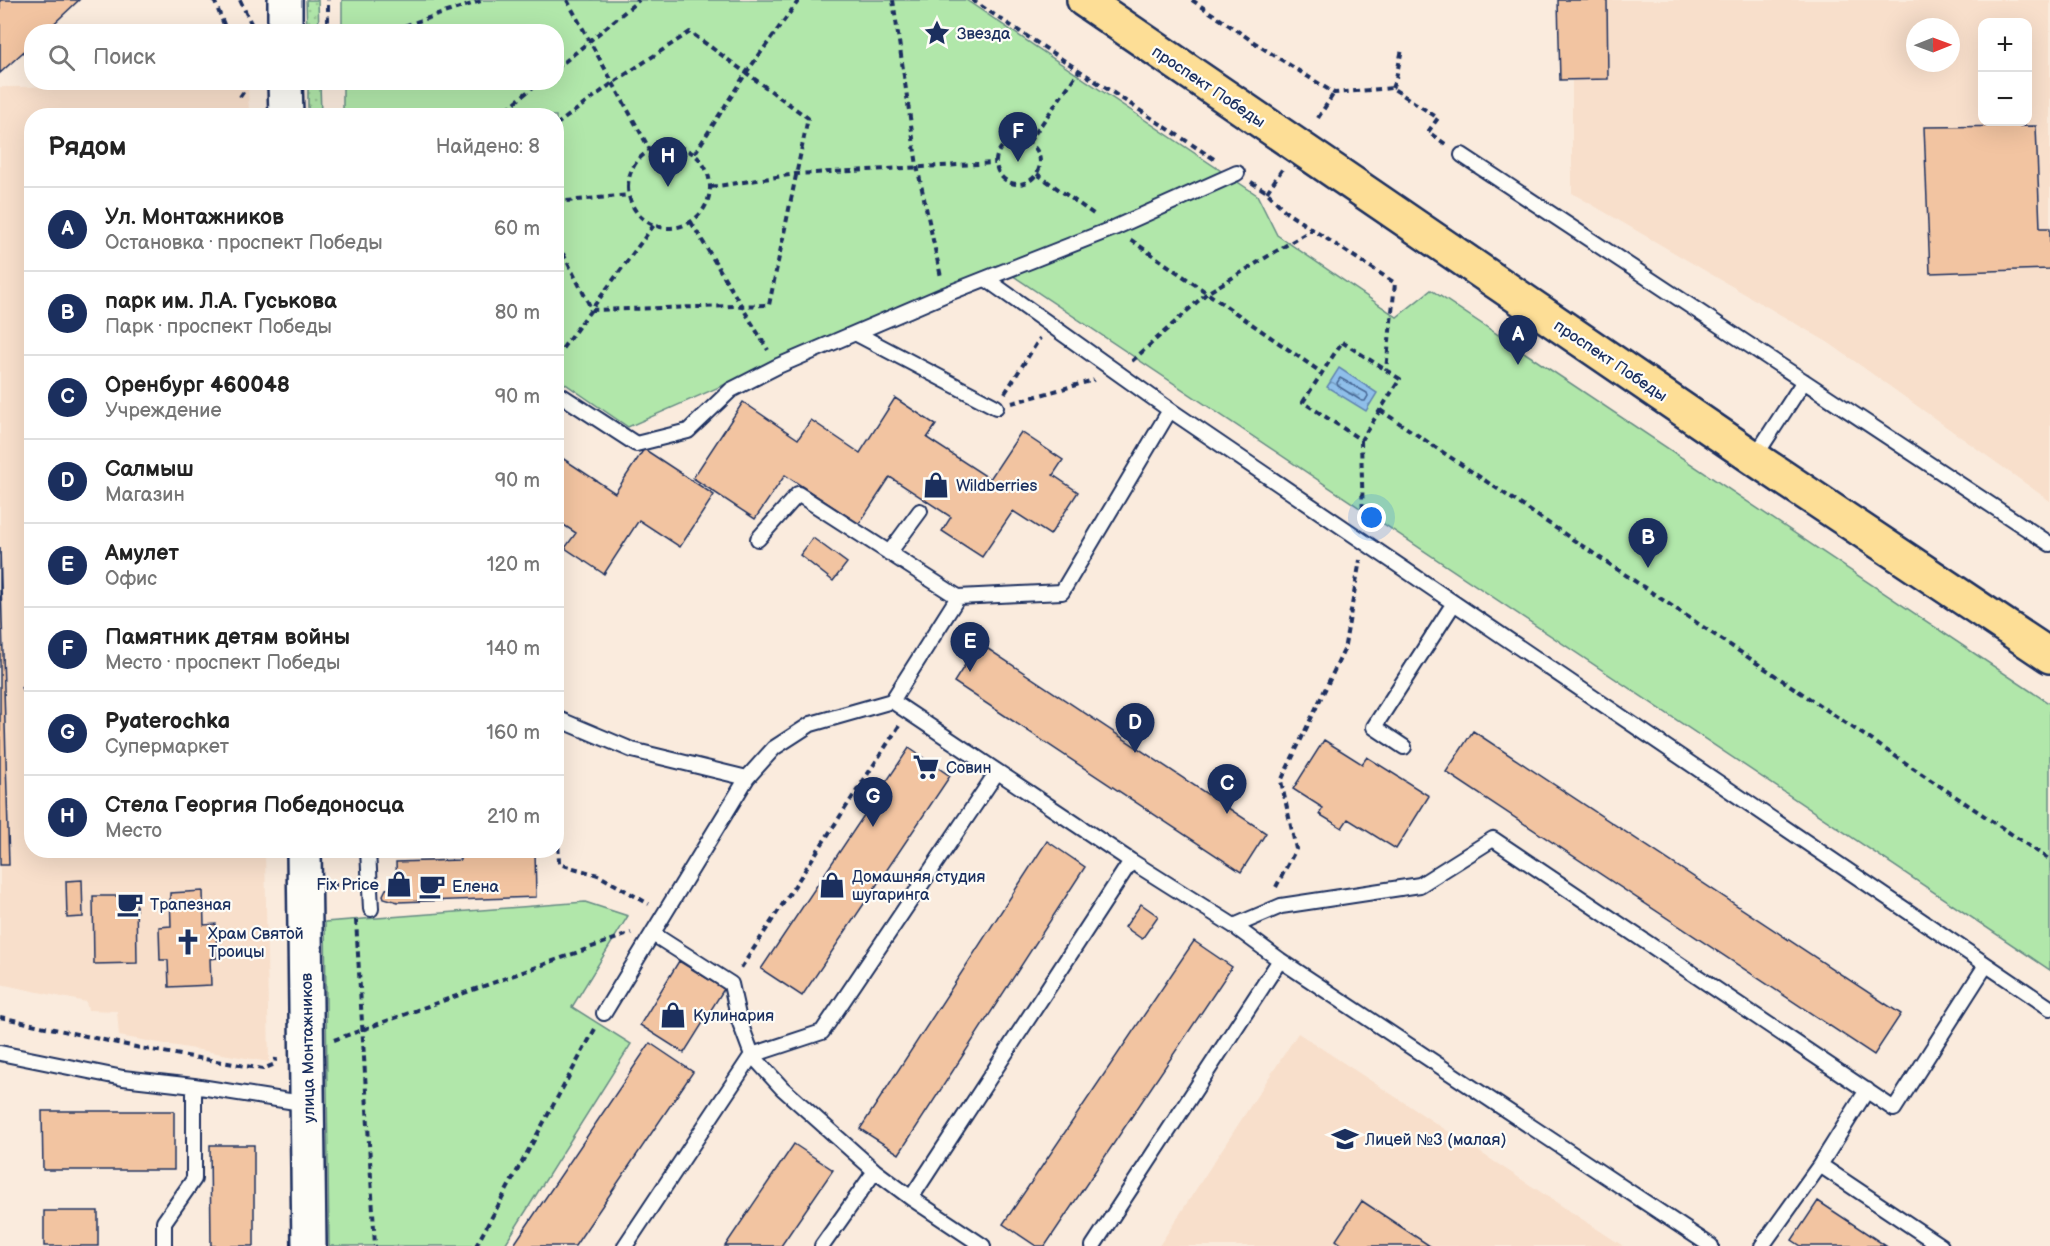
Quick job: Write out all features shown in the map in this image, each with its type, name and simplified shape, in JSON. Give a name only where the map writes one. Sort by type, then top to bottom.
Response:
[{"type":"main road","points":[[285,0],[285,24]]},
{"type":"main road","name":"проспект Победы","points":[[1084,0],[1754,458],[2050,656]]},
{"type":"main road","points":[[285,90],[286,108]]},
{"type":"main road","name":"улица Монтажников","points":[[304,858],[309,1246]]},
{"type":"lane","points":[[1462,156],[2050,544]]},
{"type":"lane","points":[[564,397],[636,444],[688,431],[731,390],[778,366],[944,295],[1114,228],[1237,173]]},
{"type":"lane","points":[[986,279],[1170,410],[2050,1008]]},
{"type":"lane","points":[[855,333],[996,407]]},
{"type":"lane","points":[[1754,458],[1804,381]]},
{"type":"lane","points":[[758,538],[798,495],[958,597],[1062,592],[1170,410]]},
{"type":"lane","points":[[889,553],[921,511]]},
{"type":"lane","points":[[604,1013],[747,778],[774,748],[811,724],[892,701],[958,597]]},
{"type":"lane","points":[[1404,747],[1374,728],[1454,603]]},
{"type":"lane","points":[[892,701],[1131,861],[1234,926],[1280,960],[1711,1246]]},
{"type":"lane","points":[[564,721],[632,750],[747,778]]},
{"type":"lane","points":[[625,1246],[752,1055],[822,1032],[997,772]]},
{"type":"lane","points":[[1234,926],[1281,906],[1420,885],[1493,839],[1894,1109],[1986,965]]},
{"type":"lane","points":[[368,858],[371,909]]},
{"type":"lane","points":[[910,1198],[1131,861]]},
{"type":"lane","points":[[653,934],[731,984],[739,1020],[752,1055],[782,1088],[874,1171],[910,1198],[983,1246]]},
{"type":"lane","points":[[1094,1246],[1280,960]]},
{"type":"lane","points":[[0,1053],[123,1078],[194,1086],[308,1104]]},
{"type":"lane","points":[[164,1246],[164,1222],[194,1179],[194,1086]]},
{"type":"lane","points":[[1762,1246],[1820,1165],[1867,1090]]},
{"type":"lane","points":[[1820,1165],[1941,1246]]},
{"type":"lane","points":[[822,1246],[874,1171]]},
{"type":"path","points":[[214,0],[224,24]]},
{"type":"path","points":[[240,0],[251,24]]},
{"type":"path","points":[[327,24],[328,0]]},
{"type":"path","points":[[410,24],[484,0]]},
{"type":"path","points":[[567,0],[650,150]]},
{"type":"path","points":[[564,63],[639,0]]},
{"type":"path","points":[[695,153],[746,73],[799,0]]},
{"type":"path","points":[[894,0],[917,166],[944,295]]},
{"type":"path","points":[[972,0],[1267,192],[1287,213],[1395,283],[1386,370]]},
{"type":"path","points":[[1192,0],[1334,93],[1392,88],[1438,118],[1428,132]]},
{"type":"path","points":[[564,118],[690,32],[808,118],[769,305],[592,310]]},
{"type":"path","points":[[1392,88],[1402,49]]},
{"type":"path","points":[[1029,142],[1079,71]]},
{"type":"path","points":[[240,97],[245,90]]},
{"type":"path","points":[[508,108],[530,90]]},
{"type":"path","points":[[1318,117],[1334,93]]},
{"type":"path","points":[[1016,140],[1029,142],[1040,156],[1037,174],[1026,183],[1012,184],[1000,176],[995,163],[996,156],[1003,145],[1016,140]]},
{"type":"path","points":[[673,145],[695,153],[707,168],[711,187],[706,207],[691,222],[673,228],[654,225],[637,213],[629,195],[628,184],[634,164],[650,150],[661,146],[673,145]]},
{"type":"path","points":[[711,187],[796,174],[995,163]]},
{"type":"path","points":[[1267,192],[1285,166]]},
{"type":"path","points":[[1037,174],[1322,373]]},
{"type":"path","points":[[564,201],[629,195]]},
{"type":"path","points":[[691,222],[778,366]]},
{"type":"path","points":[[564,347],[654,225]]},
{"type":"path","points":[[996,407],[1119,373],[1207,293],[1312,229]]},
{"type":"path","points":[[564,256],[592,310]]},
{"type":"path","points":[[996,407],[1049,323]]},
{"type":"path","points":[[1273,893],[1296,849],[1281,781],[1344,650],[1364,541],[1361,440],[1400,379],[1342,342],[1303,402],[1361,440]]},
{"type":"path","points":[[1380,411],[2050,860]]},
{"type":"path","points":[[731,984],[908,712]]},
{"type":"path","points":[[559,858],[559,864],[598,875],[666,913]]},
{"type":"path","points":[[331,885],[354,885],[354,896]]},
{"type":"path","points":[[356,918],[375,1246]]},
{"type":"path","points":[[0,1017],[140,1048],[263,1069],[275,1064],[280,1046],[323,1044],[629,933],[653,934]]},
{"type":"path","points":[[476,1246],[604,1013]]},
{"type":"shaded area","points":[[1558,0],[2050,0],[2050,501],[1829,343],[1572,193],[1572,80],[1560,80]]},
{"type":"shaded area","points":[[0,87],[24,87],[24,90],[248,90],[249,108],[24,108],[24,858],[265,858],[269,1062],[119,1036],[117,1011],[88,1010],[86,1002],[0,984]]},
{"type":"shaded area","name":"Лицей №3 (малая)","points":[[1298,1033],[1623,1246],[1159,1246]]},
{"type":"green space","points":[[306,0],[318,0],[319,24],[307,24]]},
{"type":"green space","points":[[342,0],[966,0],[1257,195],[1277,235],[1397,317],[1431,290],[2050,704],[2050,970],[997,265],[628,427],[564,383],[564,108],[343,108],[343,90],[564,90],[564,24],[342,24]]},
{"type":"green space","points":[[308,90],[320,90],[321,108],[308,108]]},
{"type":"green space","points":[[585,902],[628,916],[572,1007],[631,1044],[504,1246],[329,1246],[325,922]]},
{"type":"water","points":[[1339,368],[1377,393],[1366,411],[1327,387]]},
{"type":"building","points":[[0,0],[79,0],[54,24],[24,24],[24,51],[0,73]]},
{"type":"building","points":[[1558,0],[1607,0],[1608,79],[1560,80]]},
{"type":"building","points":[[2036,126],[2040,228],[2050,228],[2050,269],[1930,273],[1924,127]]},
{"type":"building","points":[[895,398],[936,425],[927,438],[990,479],[1021,432],[1063,460],[1053,475],[1078,492],[1050,535],[1013,511],[982,557],[942,531],[951,517],[890,477],[859,524],[785,475],[755,519],[693,478],[743,402],[798,439],[811,420],[860,453]]},
{"type":"building","points":[[644,449],[714,495],[680,547],[639,520],[604,574],[565,548],[576,533],[564,525],[564,459],[615,493]]},
{"type":"building","points":[[813,538],[847,563],[833,581],[800,555]]},
{"type":"building","points":[[0,547],[9,865],[0,865]]},
{"type":"building","points":[[979,643],[1266,833],[1241,872],[954,682]]},
{"type":"building","points":[[1473,731],[1901,1014],[1874,1055],[1446,772]]},
{"type":"building","points":[[1324,740],[1362,764],[1367,757],[1429,796],[1396,849],[1348,819],[1342,828],[1319,814],[1323,808],[1293,789]]},
{"type":"building","points":[[909,748],[950,776],[802,996],[761,969]]},
{"type":"building","points":[[1047,841],[1085,867],[899,1154],[860,1129]]},
{"type":"building","points":[[460,858],[535,858],[536,897],[398,902],[384,898],[386,889],[397,887],[396,862],[460,860]]},
{"type":"building","points":[[82,880],[83,917],[67,918],[66,881]]},
{"type":"building","name":"Храм Святой Троицы","points":[[203,891],[204,925],[216,924],[217,958],[210,959],[211,985],[169,987],[168,960],[160,960],[159,927],[171,926],[170,893]]},
{"type":"building","points":[[93,896],[136,896],[137,963],[94,964]]},
{"type":"building","points":[[1141,904],[1158,916],[1142,939],[1125,927]]},
{"type":"building","points":[[1194,941],[1232,967],[1045,1246],[1036,1246],[1003,1224]]},
{"type":"building","points":[[679,961],[724,989],[684,1053],[640,1025]]},
{"type":"building","points":[[650,1043],[693,1072],[575,1246],[513,1246]]},
{"type":"building","points":[[42,1111],[174,1111],[174,1170],[43,1170]]},
{"type":"building","points":[[794,1144],[833,1170],[781,1246],[725,1246]]},
{"type":"building","points":[[210,1145],[254,1145],[254,1246],[211,1246]]},
{"type":"building","points":[[1362,1201],[1430,1246],[1344,1246],[1336,1240]]},
{"type":"building","points":[[1818,1201],[1886,1246],[1801,1246],[1792,1240]]},
{"type":"building","points":[[44,1211],[98,1211],[98,1246],[44,1246]]},
{"type":"place","name":"Звезда","points":[[937,33]]},
{"type":"place","name":"Памятник детям войны","points":[[1018,162]]},
{"type":"place","name":"Стела Георгия Победоносца","points":[[668,187]]},
{"type":"place","name":"Ул. Монтажников","points":[[1518,365]]},
{"type":"place","name":"Wildberries","points":[[936,485]]},
{"type":"place","name":"парк им. Л.А. Гуськова","points":[[1648,568]]},
{"type":"place","name":"Амулет","points":[[970,672]]},
{"type":"place","name":"Салмыш","points":[[1135,753]]},
{"type":"place","name":"Совин","points":[[926,767]]},
{"type":"place","name":"Оренбург 460048","points":[[1227,814]]},
{"type":"place","name":"Pyaterochka","points":[[873,827]]},
{"type":"place","name":"Fix Price","points":[[399,884]]},
{"type":"place","name":"Домашняя студия шугаринга","points":[[832,885]]},
{"type":"place","name":"Елена","points":[[432,886]]},
{"type":"place","name":"Трапезная","points":[[130,904]]},
{"type":"place","name":"Храм Святой Троицы","points":[[188,942]]},
{"type":"place","name":"Кулинария","points":[[673,1015]]},
{"type":"place","name":"Лицей №3 (малая)","points":[[1345,1139]]}]
